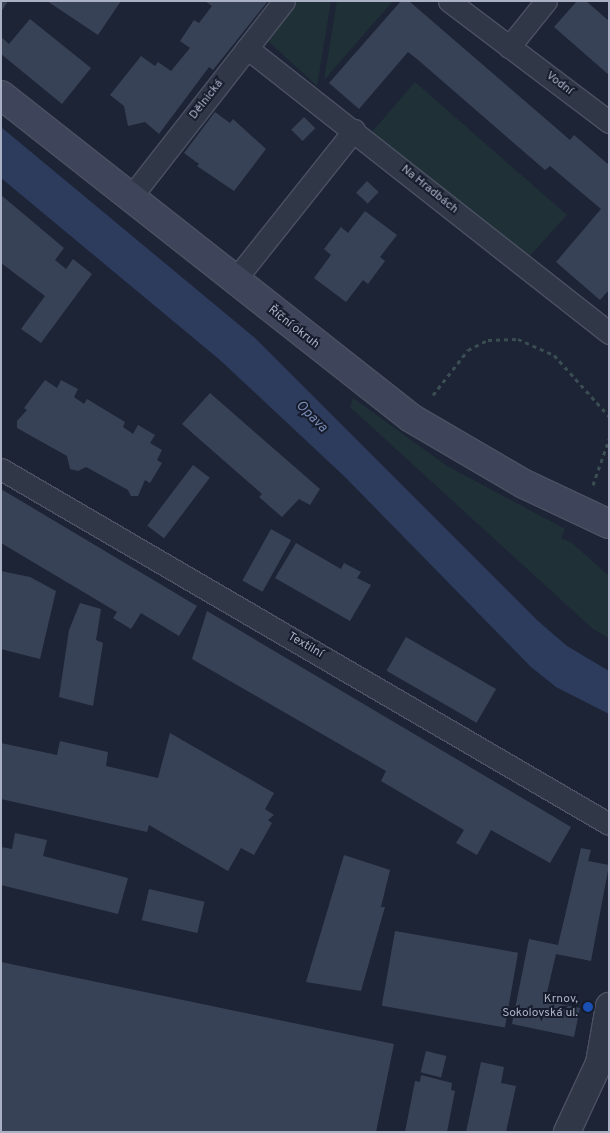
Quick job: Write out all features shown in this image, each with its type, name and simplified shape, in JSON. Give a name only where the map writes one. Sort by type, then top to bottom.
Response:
[{"type":"main road","name":"Říční okruh","points":[[1,96],[234,281],[411,418],[524,484],[609,524]]},
{"type":"street","name":"Dělnická","points":[[130,198],[284,1]]},
{"type":"street","name":"Vodní","points":[[449,1],[609,122]]},
{"type":"street","points":[[509,47],[546,1]]},
{"type":"street","name":"Na Hradbách","points":[[243,53],[354,130],[609,334]]},
{"type":"street","points":[[234,281],[354,130]]},
{"type":"street","name":"Textilní","points":[[1,469],[609,824]]},
{"type":"street","points":[[567,1132],[604,1065],[609,1006]]},
{"type":"path","points":[[432,395],[468,350],[488,340],[518,339],[554,355],[609,416]]},
{"type":"path","points":[[593,485],[609,440]]},
{"type":"shaded area","points":[[292,1],[331,1],[317,86],[268,41],[266,32]]},
{"type":"shaded area","points":[[337,1],[393,1],[324,80]]},
{"type":"shaded area","points":[[415,82],[567,215],[526,260],[373,139],[372,132]]},
{"type":"shaded area","points":[[353,398],[447,466],[565,529],[561,538],[572,543],[609,576],[609,638],[593,629],[350,407]]},
{"type":"water","name":"Opava","points":[[1,127],[255,338],[538,621],[567,646],[609,671],[609,714],[556,687],[531,667],[345,477],[220,360],[1,178]]},
{"type":"building","points":[[1,1],[8,1],[1,12]]},
{"type":"building","points":[[47,1],[121,1],[98,35]]},
{"type":"building","points":[[205,1],[268,1],[213,70],[209,67],[159,134],[145,122],[128,126],[124,106],[110,95],[141,56],[155,66],[158,62],[171,71],[190,48],[180,41],[194,20],[199,23],[212,6]]},
{"type":"building","points":[[401,1],[409,1],[570,140],[574,135],[609,165],[609,290],[600,300],[556,262],[601,209],[550,166],[545,170],[417,59],[408,52],[359,109],[329,83]]},
{"type":"building","points":[[577,1],[586,1],[609,21],[609,75],[554,27]]},
{"type":"building","points":[[30,19],[91,68],[62,104],[1,54],[1,37],[9,44]]},
{"type":"building","points":[[215,112],[230,123],[233,119],[266,149],[234,191],[197,166],[199,164],[184,153]]},
{"type":"building","points":[[304,117],[315,128],[303,141],[291,130]]},
{"type":"building","points":[[367,181],[379,192],[368,204],[356,193]]},
{"type":"building","points":[[1,195],[64,248],[55,260],[66,269],[73,259],[92,274],[41,343],[21,329],[45,296],[1,263]]},
{"type":"building","points":[[365,211],[397,235],[380,257],[385,261],[368,284],[363,280],[346,302],[314,278],[331,255],[324,249],[341,227],[348,233]]},
{"type":"building","points":[[45,380],[57,388],[61,380],[78,389],[74,397],[84,404],[87,399],[125,422],[123,427],[133,434],[138,425],[155,435],[150,443],[162,450],[157,460],[162,463],[150,483],[145,480],[138,496],[131,496],[128,490],[86,467],[78,471],[70,469],[67,456],[17,428],[17,421],[27,410],[24,408]]},
{"type":"building","points":[[210,393],[320,489],[310,505],[299,499],[282,517],[259,497],[262,494],[182,424]]},
{"type":"building","points":[[193,465],[210,478],[164,538],[147,526]]},
{"type":"building","points":[[1,489],[197,606],[179,636],[141,613],[131,629],[113,618],[117,612],[1,543]]},
{"type":"building","points":[[271,529],[291,540],[263,592],[242,581]]},
{"type":"building","points":[[296,543],[341,569],[344,563],[361,572],[357,578],[371,585],[350,621],[275,578]]},
{"type":"building","points":[[1,571],[30,577],[56,591],[40,659],[1,649]]},
{"type":"building","points":[[80,603],[101,609],[96,640],[103,643],[93,706],[59,697],[69,630]]},
{"type":"building","points":[[207,611],[571,827],[550,863],[491,830],[477,855],[456,843],[464,830],[381,781],[386,771],[192,659]]},
{"type":"building","points":[[406,637],[496,689],[477,723],[386,671]]},
{"type":"building","points":[[170,733],[274,793],[265,809],[274,815],[268,820],[272,823],[254,855],[241,848],[228,871],[149,825],[147,832],[1,799],[1,743],[57,755],[60,741],[108,752],[106,766],[158,778]]},
{"type":"building","points":[[15,833],[47,840],[43,856],[128,878],[118,914],[1,885],[1,847],[12,849]]},
{"type":"building","points":[[581,848],[591,850],[588,861],[609,865],[591,961],[556,954],[545,1001],[580,1008],[574,1037],[512,1024],[529,939],[558,945]]},
{"type":"building","points":[[344,855],[390,870],[381,907],[385,907],[361,991],[306,982]]},
{"type":"building","points":[[149,889],[205,902],[197,933],[142,920]]},
{"type":"building","points":[[395,931],[518,953],[505,1028],[382,1006]]},
{"type":"building","points":[[1,962],[394,1044],[376,1132],[1,1132]]},
{"type":"building","points":[[426,1051],[446,1056],[441,1077],[421,1072]]},
{"type":"building","points":[[481,1062],[504,1067],[501,1083],[516,1086],[506,1132],[466,1132]]},
{"type":"building","points":[[421,1075],[452,1083],[451,1090],[455,1091],[447,1132],[405,1132],[415,1081],[420,1082]]},
{"type":"place","name":"Krnov, Sokolovská ul.","points":[[588,1007]]}]
